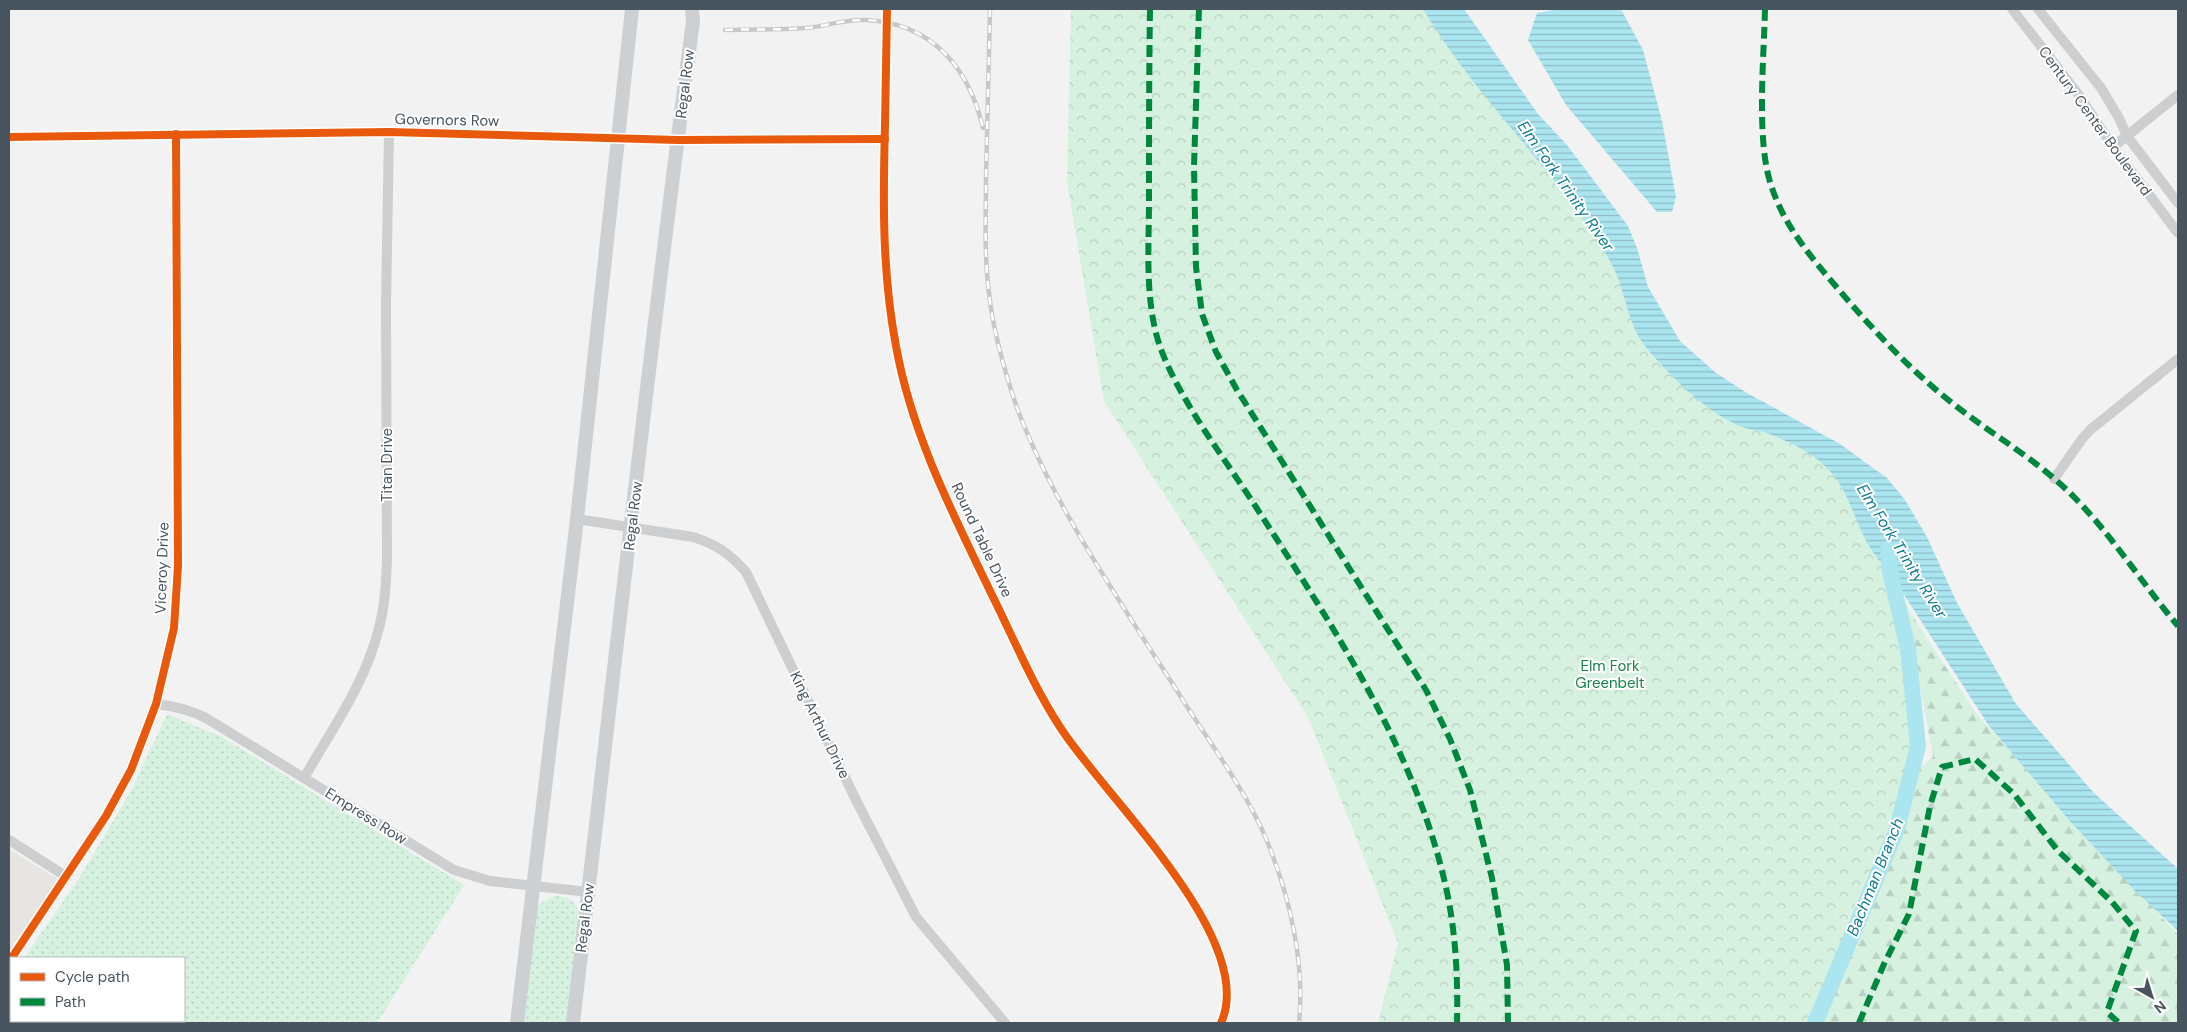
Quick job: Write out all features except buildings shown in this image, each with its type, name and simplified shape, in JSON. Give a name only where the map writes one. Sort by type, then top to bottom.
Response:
[{"type":"main road","points":[[516,1023],[577,519],[632,9]]},
{"type":"main road","name":"Regal Row","points":[[573,1023],[612,674],[632,528],[693,21],[692,9]]},
{"type":"street","name":"Round Table Drive","points":[[887,9],[884,232],[889,297],[902,376],[925,447],[978,566],[1048,709],[1080,757],[1179,878],[1201,914],[1214,942],[1224,980],[1227,1007],[1221,1023]]},
{"type":"street","name":"Century Center Boulevard","points":[[2012,9],[2078,94],[2112,147],[2178,233]]},
{"type":"street","name":"Century Center Boulevard","points":[[2038,9],[2101,88],[2120,118],[2127,136],[2178,203]]},
{"type":"street","points":[[2112,147],[2178,95]]},
{"type":"street","name":"Governors Row","points":[[9,137],[389,132],[678,140],[884,138]]},
{"type":"street","name":"Titan Drive","points":[[304,778],[339,722],[363,675],[380,627],[385,590],[387,560],[386,305],[389,132]]},
{"type":"street","name":"Viceroy Drive","points":[[12,957],[106,816],[131,770],[156,704],[174,628],[178,566],[176,134]]},
{"type":"street","points":[[2054,479],[2082,439],[2178,359]]},
{"type":"street","name":"King Arthur Drive","points":[[577,519],[693,536],[713,542],[730,554],[746,572],[856,800],[916,917],[1005,1023]]},
{"type":"street","name":"Empress Row","points":[[156,704],[194,712],[454,870],[490,881],[588,892]]},
{"type":"street","points":[[9,840],[67,877]]},
{"type":"shaded area","points":[[9,849],[58,879],[9,952]]},
{"type":"green space","name":"Elm Fork Greenbelt","points":[[1071,9],[1438,9],[1607,239],[1650,331],[1855,473],[1885,519],[1890,573],[1908,649],[1918,746],[1897,829],[1815,1023],[1378,1023],[1398,943],[1308,717],[1104,401],[1067,182]]},
{"type":"green space","points":[[1905,604],[1977,715],[2178,935],[2178,1023],[1802,1023],[1884,798],[1933,757]]},
{"type":"green space","points":[[167,714],[222,737],[464,885],[377,1023],[9,1023],[10,979],[10,1022],[185,1022],[185,957],[25,957],[80,877],[131,791]]},
{"type":"green space","points":[[554,896],[567,898],[573,902],[580,914],[567,1023],[524,1023],[537,909],[541,903]]},
{"type":"water","name":"Elm Fork Trinity River","points":[[1423,9],[1464,9],[1538,114],[1567,145],[1628,226],[1637,248],[1648,287],[1680,341],[1716,373],[1747,393],[1840,444],[1887,478],[1905,500],[1927,537],[1957,603],[2016,704],[2094,793],[2178,869],[2178,931],[2134,890],[2069,820],[1989,726],[1890,573],[1873,552],[1848,499],[1836,478],[1828,469],[1814,457],[1790,443],[1764,432],[1745,428],[1718,414],[1692,395],[1648,350],[1640,340],[1630,318],[1616,272],[1589,228],[1542,165],[1467,74]]},
{"type":"water","points":[[1558,9],[1616,9],[1622,11],[1643,50],[1662,121],[1676,197],[1672,212],[1657,212],[1566,105],[1528,40],[1537,13]]},
{"type":"waterway","name":"Bachman Branch","points":[[1815,1023],[1897,829],[1918,746],[1908,649],[1890,572],[1888,550]]},
{"type":"railway","points":[[990,9],[986,264],[993,321],[1007,378],[1032,444],[1050,483],[1071,521],[1116,596],[1240,788],[1259,823],[1283,885],[1294,930],[1300,977],[1299,1023]]},
{"type":"railway","points":[[725,30],[806,28],[858,20],[889,23],[910,30],[928,40],[944,53],[957,68],[977,106],[983,128]]},
{"type":"marked path","points":[[1150,9],[1148,258],[1150,297],[1156,334],[1162,352],[1181,392],[1314,598],[1342,644],[1394,740],[1415,789],[1433,840],[1447,892],[1456,958],[1457,1023]]},
{"type":"marked path","points":[[1199,9],[1194,167],[1196,267],[1202,314],[1216,352],[1237,390],[1426,690],[1450,739],[1470,790],[1492,878],[1507,965],[1508,1023]]},
{"type":"marked path","points":[[1765,9],[1762,123],[1766,167],[1783,214],[1799,240],[1853,306],[1909,365],[1970,417],[2056,480],[2084,507],[2112,540],[2178,626]]},
{"type":"marked path","points":[[1859,1023],[1884,964],[1909,914],[1930,806],[1942,767],[1975,759],[2014,794],[2058,851],[2112,902],[2136,931],[2107,1012],[2119,1023]]},
{"type":"cycle path","points":[[887,9],[884,236],[891,319],[903,379],[913,412],[936,476],[950,507],[1025,664],[1051,712],[1081,756],[1171,869],[1198,910],[1218,951],[1227,989],[1221,1023]]},
{"type":"cycle path","points":[[9,137],[389,132],[678,140],[885,139]]},
{"type":"cycle path","points":[[12,957],[106,816],[131,770],[156,704],[174,628],[178,566],[176,134]]}]
